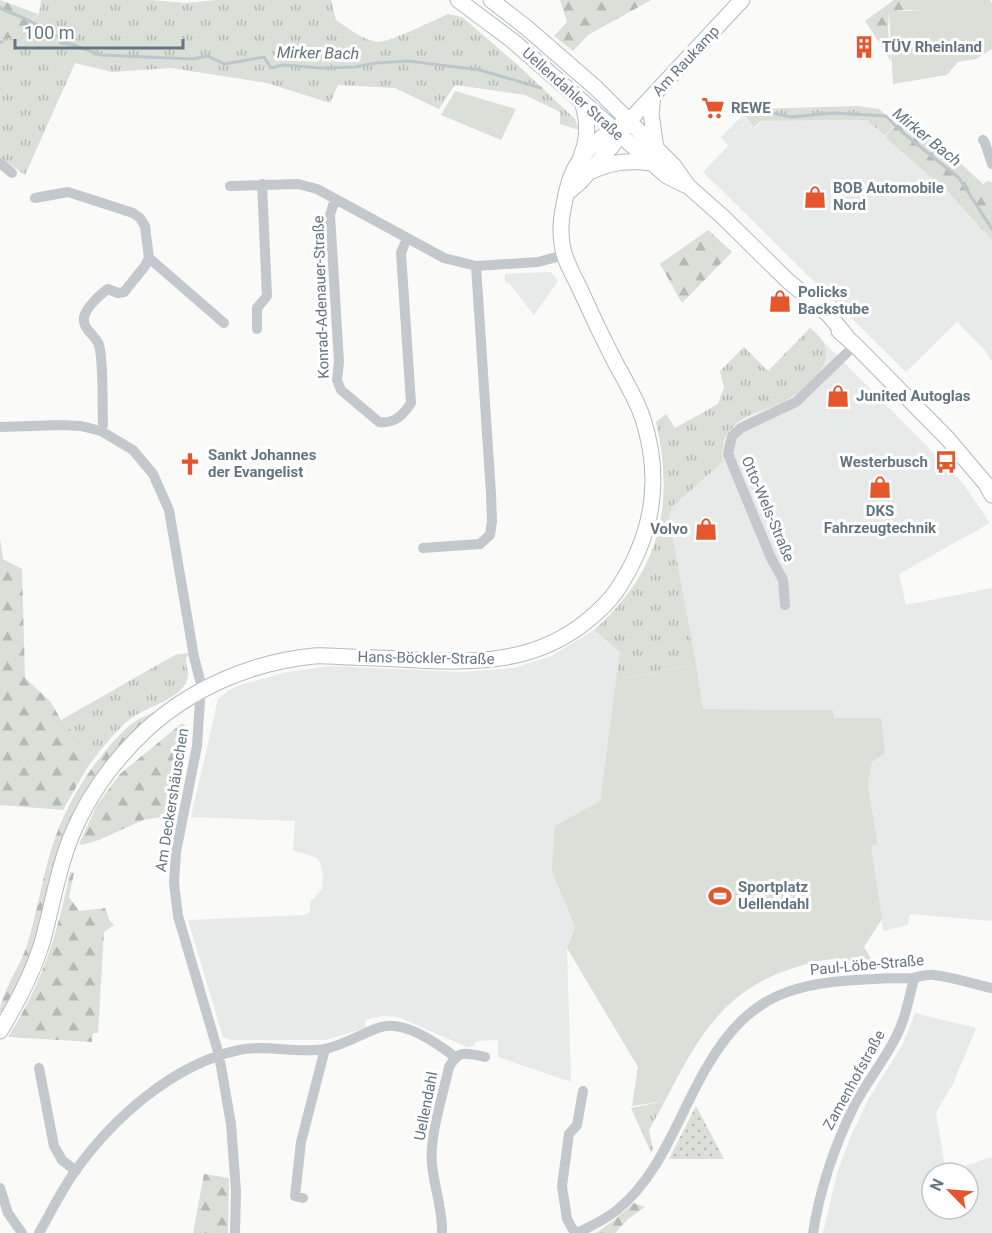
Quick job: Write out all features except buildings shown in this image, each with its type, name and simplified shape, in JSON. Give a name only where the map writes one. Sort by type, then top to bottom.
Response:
[{"type":"street","name":"Uellendahler Straße","points":[[458,0],[506,35],[616,132],[674,166],[688,186],[801,293],[824,320],[851,341],[947,438],[986,484],[992,495]]},
{"type":"street","name":"Uellendahler Straße","points":[[491,0],[596,88],[629,121],[654,156]]},
{"type":"street","name":"Am Raukamp","points":[[616,132],[653,96],[742,0]]},
{"type":"street","points":[[587,174],[602,166],[654,156],[651,113],[653,96]]},
{"type":"street","points":[[579,159],[588,129],[582,101]]},
{"type":"street","points":[[566,194],[587,174],[616,132]]},
{"type":"street","name":"Hans-Böckler-Straße","points":[[0,1030],[14,1008],[33,968],[69,841],[94,790],[111,767],[147,729],[172,709],[201,691],[239,673],[315,656],[482,661],[527,654],[576,631],[600,611],[613,596],[645,537],[652,501],[651,456],[643,417],[564,255],[560,220],[570,174],[579,159],[601,137],[616,132]]},
{"type":"street","points":[[983,140],[992,164]]},
{"type":"street","points":[[0,163],[12,173]]},
{"type":"street","points":[[257,329],[256,308],[267,296],[262,184]]},
{"type":"street","name":"Konrad-Adenauer-Straße","points":[[230,186],[298,184],[317,189],[444,258],[476,266],[538,262],[564,255]]},
{"type":"street","points":[[0,427],[60,425],[81,426],[101,431],[103,425],[99,343],[84,324],[86,312],[103,292],[108,290],[124,292],[145,266],[148,258],[145,225],[140,214],[68,192],[34,198]]},
{"type":"street","name":"Konrad-Adenauer-Straße","points":[[335,199],[330,215],[339,362],[337,380],[341,390],[379,422],[384,423],[393,422],[403,416],[411,403],[401,253],[407,238]]},
{"type":"street","points":[[148,258],[224,323]]},
{"type":"street","points":[[423,548],[480,544],[490,536],[491,494],[476,266]]},
{"type":"street","name":"Otto-Wels-Straße","points":[[785,605],[783,580],[771,558],[728,454],[732,436],[741,428],[796,402],[851,341]]},
{"type":"street","name":"Am Deckershäuschen","points":[[101,431],[133,450],[153,474],[166,502],[201,684],[197,746],[176,852],[174,883],[178,916],[219,1055],[231,1124],[236,1191],[235,1233]]},
{"type":"street","name":"Paul-Löbe-Straße","points":[[576,1233],[603,1220],[634,1194],[654,1167],[707,1065],[722,1042],[756,1008],[784,993],[825,981],[914,978],[933,975],[992,988]]},
{"type":"street","name":"Zamenhofstraße","points":[[813,1233],[823,1182],[836,1146],[855,1104],[895,1039],[905,1016],[914,978]]},
{"type":"street","name":"Uellendahl","points":[[39,1233],[75,1171],[104,1136],[154,1089],[186,1070],[219,1055],[242,1049],[325,1049],[341,1045],[382,1027],[391,1026],[403,1028],[437,1043],[455,1057]]},
{"type":"street","points":[[303,1198],[295,1196],[301,1142],[325,1049]]},
{"type":"street","name":"Uellendahl","points":[[442,1233],[442,1217],[432,1162],[432,1147],[449,1067],[455,1057],[465,1053],[485,1057]]},
{"type":"street","points":[[39,1068],[54,1146],[62,1160],[75,1171]]},
{"type":"street","points":[[576,1233],[567,1218],[562,1186],[569,1134],[577,1125],[583,1091]]},
{"type":"street","points":[[0,1188],[8,1213],[22,1233]]},
{"type":"shaded area","points":[[743,115],[755,128],[762,121],[867,120],[948,192],[992,240],[992,362],[985,350],[957,322],[906,372],[703,172],[728,146],[721,137]]},
{"type":"shaded area","points":[[551,272],[558,281],[534,315],[509,283],[505,283],[505,274]]},
{"type":"shaded area","points":[[821,339],[962,482],[990,523],[899,574],[906,605],[992,588],[992,921],[910,914],[908,925],[883,931],[871,846],[878,845],[868,785],[872,762],[833,718],[832,710],[702,709],[669,518],[673,506],[723,462],[722,446],[732,428],[745,419],[792,397],[822,368],[826,351]]},
{"type":"shaded area","points":[[594,630],[620,652],[600,801],[552,872],[575,927],[567,948],[571,1082],[498,1057],[498,1040],[477,1041],[474,1046],[467,1047],[398,1017],[383,1016],[365,1020],[366,1028],[325,1040],[231,1040],[223,1037],[188,920],[303,915],[310,912],[310,902],[322,889],[323,877],[317,858],[293,850],[295,821],[191,817],[218,699],[240,685],[287,672],[329,666],[462,672],[514,668],[551,656]]},
{"type":"shaded area","points":[[915,1013],[976,1028],[953,1084],[936,1113],[944,1161],[920,1161],[920,1221],[980,1221],[980,1161],[991,1157],[992,1233],[823,1233],[837,1173],[869,1098],[903,1044]]},
{"type":"green space","points":[[0,0],[38,14],[18,37],[0,40]]},
{"type":"green space","points":[[41,0],[150,0],[186,3],[217,0],[331,0],[336,20],[362,37],[378,42],[402,35],[448,14],[462,17],[519,66],[575,119],[579,130],[560,124],[560,112],[525,95],[455,85],[439,109],[395,88],[338,85],[330,103],[267,83],[171,68],[112,72],[75,63],[25,175],[0,157],[0,40],[18,37],[39,14]]},
{"type":"green space","points":[[560,0],[651,0],[588,35],[573,51],[554,36],[567,22]]},
{"type":"green space","points":[[894,0],[928,0],[925,11],[889,11],[891,61],[865,21]]},
{"type":"green space","points":[[928,0],[990,0],[992,3],[992,49],[976,59],[958,62],[947,75],[893,84],[889,11],[925,11]]},
{"type":"green space","points":[[455,91],[516,109],[501,140],[441,115]]},
{"type":"green space","points":[[858,106],[879,109],[896,124],[885,136],[867,120],[761,121],[754,127],[744,115],[750,109]]},
{"type":"green space","points":[[896,124],[943,147],[983,184],[987,181],[992,182],[992,240],[948,192],[885,137]]},
{"type":"green space","points":[[708,230],[732,252],[682,303],[660,264]]},
{"type":"green space","points":[[810,328],[821,338],[826,354],[824,363],[814,379],[790,398],[750,415],[733,427],[724,443],[723,462],[673,506],[669,518],[696,664],[616,680],[620,652],[594,630],[616,608],[634,585],[648,561],[657,536],[664,482],[656,422],[666,414],[675,428],[718,404],[724,387],[720,371],[744,347],[768,371]]},
{"type":"green space","points":[[0,538],[3,559],[22,569],[25,678],[50,701],[61,720],[87,746],[87,768],[63,810],[0,805]]},
{"type":"green space","points":[[188,653],[189,656],[186,657],[188,675],[181,690],[130,719],[112,736],[87,768],[87,746],[61,720],[175,655]]},
{"type":"green space","name":"Sportplatz Uellendahl","points":[[696,664],[703,709],[833,710],[834,718],[881,718],[885,753],[872,762],[868,785],[878,845],[871,846],[882,919],[864,947],[877,968],[841,959],[825,960],[774,975],[752,987],[733,1001],[702,1036],[665,1101],[632,1106],[638,1067],[567,948],[575,927],[552,872],[555,826],[600,801],[616,680]]},
{"type":"green space","points":[[154,712],[108,761],[79,802],[33,952],[3,1014],[0,1012],[3,997],[27,945],[48,859],[65,813],[83,781],[105,751],[130,725]]},
{"type":"green space","points":[[181,724],[186,727],[187,736],[173,803],[173,815],[143,820],[99,840],[79,844],[97,805],[120,774]]},
{"type":"green space","points":[[70,872],[74,873],[69,897],[79,911],[105,908],[114,925],[104,932],[98,1033],[93,1033],[92,1042],[8,1037],[40,977],[60,917]]},
{"type":"green space","points":[[665,1101],[649,1130],[653,1149],[651,1153],[631,1108]]},
{"type":"green space","points":[[696,1106],[724,1159],[669,1159]]},
{"type":"green space","points":[[204,1174],[229,1178],[228,1233],[193,1233]]},
{"type":"green space","points":[[634,1203],[645,1207],[628,1219],[615,1233],[596,1233],[613,1221]]},
{"type":"waterway","name":"Mirker Bach","points":[[0,8],[30,21],[71,44],[101,55],[193,59],[208,56],[224,64],[264,57],[271,68],[283,65],[321,68],[355,67],[408,61],[480,70],[541,88]]},
{"type":"waterway","name":"Mirker Bach","points":[[60,43],[70,44]]},
{"type":"waterway","name":"Mirker Bach","points":[[749,108],[791,117],[834,113],[886,116],[902,132],[959,178],[992,229]]},
{"type":"place","name":"TÜV Rheinland","points":[[864,47]]},
{"type":"place","name":"REWE","points":[[713,108]]},
{"type":"place","name":"BOB Automobile Nord","points":[[815,197]]},
{"type":"place","name":"Policks Backstube","points":[[780,301]]},
{"type":"place","name":"Junited Autoglas","points":[[838,396]]},
{"type":"place","name":"Westerbusch","points":[[946,462]]},
{"type":"place","name":"Sankt Johannes der Evangelist","points":[[190,464]]},
{"type":"place","name":"DKS Fahrzeugtechnik","points":[[880,487]]},
{"type":"place","name":"Volvo","points":[[706,529]]},
{"type":"place","name":"Sportplatz Uellendahl","points":[[720,896]]}]
